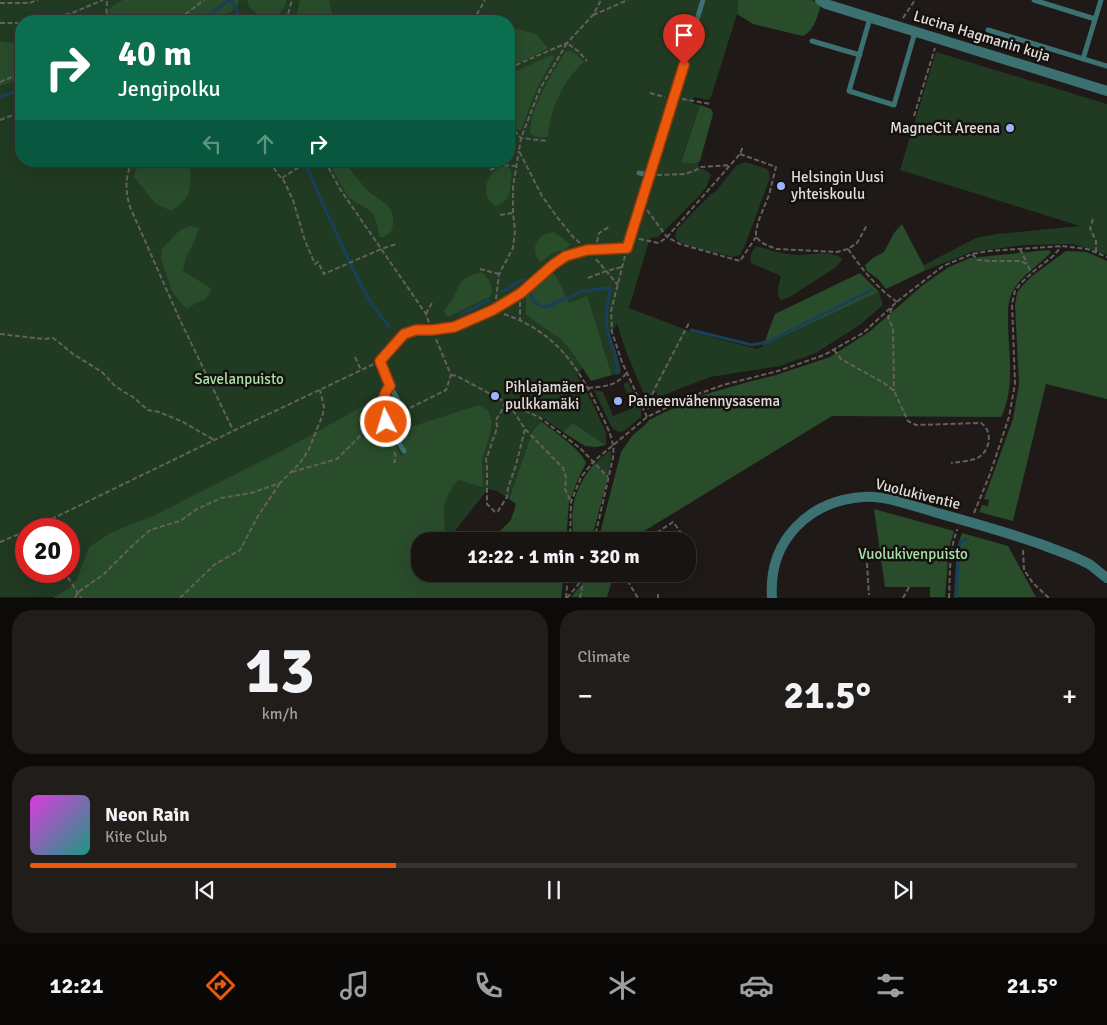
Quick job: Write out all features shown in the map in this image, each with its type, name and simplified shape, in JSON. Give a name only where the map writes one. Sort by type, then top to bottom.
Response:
[{"type":"street","name":"Lucina Hagmanin kuja","points":[[820,0],[826,4],[870,18],[1107,91]]},
{"type":"street","name":"Vuolukiventie","points":[[772,598],[771,584],[774,568],[784,541],[798,523],[810,514],[841,500],[865,496],[890,500],[971,522],[1030,541],[1090,565],[1107,578]]},
{"type":"lane","points":[[404,411],[390,386],[380,361],[404,334],[416,330],[454,327],[493,310],[521,293],[566,256],[587,250],[627,248],[703,0]]},
{"type":"lane","points":[[1034,0],[1095,19]]},
{"type":"lane","points":[[1083,59],[1101,0]]},
{"type":"lane","points":[[870,18],[849,91],[894,104],[915,32]]},
{"type":"lane","points":[[988,30],[1107,66]]},
{"type":"lane","points":[[812,41],[860,55]]},
{"type":"lane","points":[[639,173],[650,175]]},
{"type":"lane","points":[[390,386],[386,390],[383,401],[386,422],[404,451]]},
{"type":"path","points":[[0,3],[29,3],[38,0]]},
{"type":"path","points":[[63,15],[103,0]]},
{"type":"path","points":[[106,15],[107,0]]},
{"type":"path","points":[[184,15],[204,0]]},
{"type":"path","points":[[288,15],[292,0]]},
{"type":"path","points":[[476,15],[485,0]]},
{"type":"path","points":[[596,532],[613,458],[613,446],[605,423],[588,388],[560,349],[543,333],[520,320],[493,310],[499,274],[513,248],[515,230],[513,187],[521,138],[540,89],[567,43],[593,15],[601,0]]},
{"type":"path","points":[[593,15],[628,0]]},
{"type":"path","points":[[902,20],[914,0]]},
{"type":"path","points":[[0,23],[15,23]]},
{"type":"path","points":[[914,116],[938,39]]},
{"type":"path","points":[[567,43],[587,61]]},
{"type":"path","points":[[515,65],[567,43]]},
{"type":"path","points":[[0,82],[15,76]]},
{"type":"path","points":[[0,120],[15,114]]},
{"type":"path","points":[[515,132],[521,138],[547,141]]},
{"type":"path","points":[[630,240],[635,238],[659,243],[667,237],[731,165],[740,154],[743,146]]},
{"type":"path","points":[[519,151],[542,196],[574,238],[595,257],[618,286]]},
{"type":"path","points":[[641,202],[667,237],[680,244],[740,261],[756,237],[758,222],[770,195],[776,166],[740,154]]},
{"type":"path","points":[[650,175],[685,174],[701,167],[731,165]]},
{"type":"path","points":[[130,167],[126,181],[126,194],[130,207],[180,320],[233,430]]},
{"type":"path","points":[[274,167],[282,178],[293,200],[305,241],[315,264],[318,262],[324,274],[380,249],[397,244]]},
{"type":"path","points":[[282,178],[299,167]]},
{"type":"path","points":[[328,167],[340,189],[426,314],[451,375],[446,390],[404,411]]},
{"type":"path","points":[[490,170],[497,167]]},
{"type":"path","points":[[500,215],[513,213]]},
{"type":"path","points":[[1093,220],[1090,228],[1096,242],[1096,252]]},
{"type":"path","points":[[756,237],[762,243],[776,249],[837,252],[848,249],[857,243],[867,225]]},
{"type":"path","points":[[595,249],[599,233],[609,228]]},
{"type":"path","points":[[979,502],[1009,417],[1014,384],[1012,304],[1015,291],[1020,284],[1062,246]]},
{"type":"path","points":[[570,532],[571,502],[581,477],[594,461],[647,417],[687,398],[723,385],[824,356],[863,333],[897,302],[942,266],[972,254],[1062,246],[1087,249],[1107,257]]},
{"type":"path","points":[[627,248],[611,311],[612,332],[622,362],[646,410],[647,417]]},
{"type":"path","points":[[848,249],[863,270],[886,295],[897,302]]},
{"type":"path","points":[[1020,249],[1031,274]]},
{"type":"path","points":[[972,254],[978,260],[1020,261],[1025,262],[1028,266]]},
{"type":"path","points":[[588,278],[622,267]]},
{"type":"path","points":[[480,269],[499,274]]},
{"type":"path","points":[[520,320],[521,293]]},
{"type":"path","points":[[426,314],[433,301]]},
{"type":"path","points":[[893,306],[888,317],[893,328],[894,391],[908,422],[916,425],[981,423],[986,426],[990,434],[984,453],[977,459],[951,463]]},
{"type":"path","points":[[646,410],[654,390],[690,321]]},
{"type":"path","points":[[0,334],[44,339],[53,338],[73,354],[102,372],[114,385],[133,397],[148,410],[159,412],[183,422],[214,440]]},
{"type":"path","points":[[834,350],[841,359],[870,374],[894,391]]},
{"type":"path","points":[[355,357],[361,370]]},
{"type":"path","points":[[54,518],[233,430],[380,361]]},
{"type":"path","points":[[588,388],[616,383],[627,373]]},
{"type":"path","points":[[451,375],[457,376],[505,402],[539,417],[580,448],[609,478]]},
{"type":"path","points":[[180,598],[214,565],[240,550],[258,516],[280,483],[300,463],[309,449],[323,414],[324,407],[320,390]]},
{"type":"path","points":[[646,410],[658,394]]},
{"type":"path","points":[[505,402],[496,420],[495,435],[486,459],[488,467],[486,504],[495,512],[498,511],[508,497],[508,488],[516,466],[525,429]]},
{"type":"path","points":[[509,404],[525,429],[563,468],[566,477],[565,489],[571,502]]},
{"type":"path","points":[[290,473],[337,459],[385,411]]},
{"type":"path","points":[[75,598],[78,593],[104,574],[150,530],[180,521],[197,509],[221,498],[251,493],[280,483]]},
{"type":"path","points":[[658,532],[673,522],[680,532]]},
{"type":"path","points":[[949,598],[951,560],[954,537],[957,530]]},
{"type":"path","points":[[0,542],[15,536]]},
{"type":"path","points":[[1023,549],[1024,570],[1033,583],[1049,598]]},
{"type":"path","points":[[867,563],[869,595]]},
{"type":"path","points":[[566,598],[567,582]]},
{"type":"path","points":[[566,598],[579,582]]},
{"type":"path","points":[[580,598],[583,582]]},
{"type":"path","points":[[628,582],[638,598]]},
{"type":"path","points":[[72,583],[81,598]]},
{"type":"path","points":[[903,598],[909,587]]},
{"type":"green space","name":"Savelanpuisto","points":[[0,0],[738,0],[737,14],[711,97],[708,100],[694,97],[692,103],[700,105],[681,161],[692,164],[700,161],[698,165],[700,169],[705,170],[711,175],[706,188],[696,199],[658,237],[650,238],[629,308],[689,331],[757,349],[879,292],[883,305],[861,324],[816,353],[780,366],[710,377],[661,396],[656,392],[646,399],[617,324],[610,333],[621,369],[620,374],[612,375],[602,343],[577,375],[606,433],[606,445],[573,423],[563,432],[543,418],[532,432],[509,499],[497,491],[488,489],[454,532],[411,532],[411,582],[414,582],[403,597],[0,597]]},
{"type":"green space","points":[[123,0],[239,0],[237,8],[226,15],[105,15],[112,6]]},
{"type":"green space","points":[[286,0],[286,5],[278,15],[258,15],[249,7],[247,1]]},
{"type":"green space","points":[[300,0],[329,0],[333,15],[296,15]]},
{"type":"green space","points":[[738,0],[812,0],[821,5],[813,26],[803,36],[753,24],[737,14]]},
{"type":"green space","points":[[515,29],[536,34],[548,48],[515,64]]},
{"type":"green space","points":[[0,42],[15,43],[15,81],[0,86]]},
{"type":"green space","points":[[566,51],[574,53],[584,62],[570,78],[559,96],[549,127],[548,137],[536,137],[530,133],[533,113],[543,91]]},
{"type":"green space","name":"MagneCit Areena","points":[[936,52],[1107,104],[1107,255],[1073,244],[1023,245],[972,252],[926,270],[924,265],[976,238],[997,234],[1080,226],[900,170]]},
{"type":"green space","points":[[552,55],[554,57],[536,90],[521,130],[515,127],[515,71]]},
{"type":"green space","points":[[700,105],[711,109],[713,114],[700,161],[692,164],[681,162]]},
{"type":"green space","points":[[745,162],[767,169],[770,178],[740,255],[732,257],[681,243],[677,240],[675,236],[677,229],[716,191],[736,166]]},
{"type":"green space","points":[[138,167],[190,167],[190,190],[184,201],[171,211],[155,203],[134,177]]},
{"type":"green space","points":[[334,167],[348,167],[367,190],[388,206],[393,215],[393,227],[386,236],[379,237],[373,214],[349,198],[332,169]]},
{"type":"green space","points":[[506,167],[510,168],[512,177],[509,193],[503,202],[495,206],[487,197],[487,185],[494,171]]},
{"type":"green space","points":[[902,224],[926,270],[886,289],[878,279],[867,271],[865,265],[884,252],[894,233]]},
{"type":"green space","points":[[191,226],[199,228],[186,257],[183,271],[212,289],[206,299],[187,309],[171,289],[161,259],[162,249],[171,239],[180,230]]},
{"type":"green space","points":[[554,232],[570,244],[565,249],[552,254],[541,262],[536,255],[536,243],[541,236]]},
{"type":"green space","points":[[756,246],[789,254],[833,254],[843,259],[836,267],[788,298],[781,300],[778,292],[781,277],[751,263],[751,254]]},
{"type":"green space","points":[[1049,250],[1051,252],[1016,285],[1010,299],[1008,316],[1010,384],[1001,417],[832,416],[643,532],[600,532],[621,452],[632,436],[649,420],[696,397],[776,375],[830,357],[869,332],[923,285],[949,267],[970,258]]},
{"type":"green space","points":[[1066,251],[1087,252],[1107,261],[1107,399],[1046,384],[1013,521],[979,512],[982,505],[988,506],[989,500],[984,499],[1013,419],[1019,384],[1015,305],[1017,293],[1032,276]]},
{"type":"green space","points":[[551,271],[556,276],[569,303],[587,296],[612,375],[591,381],[563,341],[526,314],[526,296]]},
{"type":"green space","points":[[477,273],[483,273],[489,281],[492,290],[491,296],[448,317],[444,312],[461,282]]},
{"type":"green space","points":[[860,273],[879,292],[763,346],[775,314]]},
{"type":"green space","points":[[628,382],[641,409],[641,417],[624,431],[618,432],[612,428],[594,390],[603,392],[613,416],[633,408],[623,384]]},
{"type":"green space","points":[[478,405],[488,410],[492,421],[482,461],[483,487],[458,480],[445,502],[445,532],[411,532],[411,582],[563,582],[561,598],[53,598],[73,583],[80,583],[80,571],[89,547],[112,532],[153,516],[293,445],[363,406],[380,418],[401,456],[407,452],[396,432]]},
{"type":"green space","points":[[541,421],[573,446],[586,463],[569,503],[567,532],[499,532],[511,520],[516,504],[509,499],[532,432]]},
{"type":"green space","points":[[573,423],[606,445],[596,447],[585,446],[563,432]]},
{"type":"green space","points":[[609,451],[611,452],[611,459],[608,477],[594,464]]},
{"type":"green space","points":[[594,464],[608,477],[593,532],[573,532],[575,497]]},
{"type":"green space","name":"Vuolukivenpuisto","points":[[874,509],[954,531],[949,548],[945,597],[930,597],[930,587],[885,587]]},
{"type":"green space","points":[[962,533],[1008,546],[1036,597],[954,597],[957,547]]},
{"type":"green space","points":[[583,582],[612,582],[607,597],[571,597]]},
{"type":"waterway","points":[[209,15],[229,0]]},
{"type":"waterway","points":[[231,0],[239,15]]},
{"type":"waterway","points":[[0,97],[15,91]]},
{"type":"waterway","points":[[307,167],[361,284],[376,310],[389,326]]},
{"type":"waterway","points":[[503,291],[519,281],[525,280],[526,282]]},
{"type":"waterway","points":[[530,293],[536,304],[546,307],[583,291],[609,288],[606,324],[617,361],[617,372]]},
{"type":"waterway","points":[[691,330],[752,345],[767,342],[871,290]]},
{"type":"waterway","points":[[462,313],[489,300]]},
{"type":"waterway","points":[[956,598],[959,546],[966,539]]},
{"type":"place","name":"MagneCit Areena","points":[[1010,128]]},
{"type":"place","name":"Helsingin Uusi yhteiskoulu","points":[[781,186]]},
{"type":"place","name":"Pihlajamäen pulkkamäki","points":[[495,396]]},
{"type":"place","name":"Paineenvähennysasema","points":[[618,401]]},
{"type":"route","points":[[386,422],[383,401],[386,390],[390,386],[380,361],[404,334],[416,330],[454,327],[493,310],[521,293],[566,256],[587,250],[627,248],[684,65]]}]
